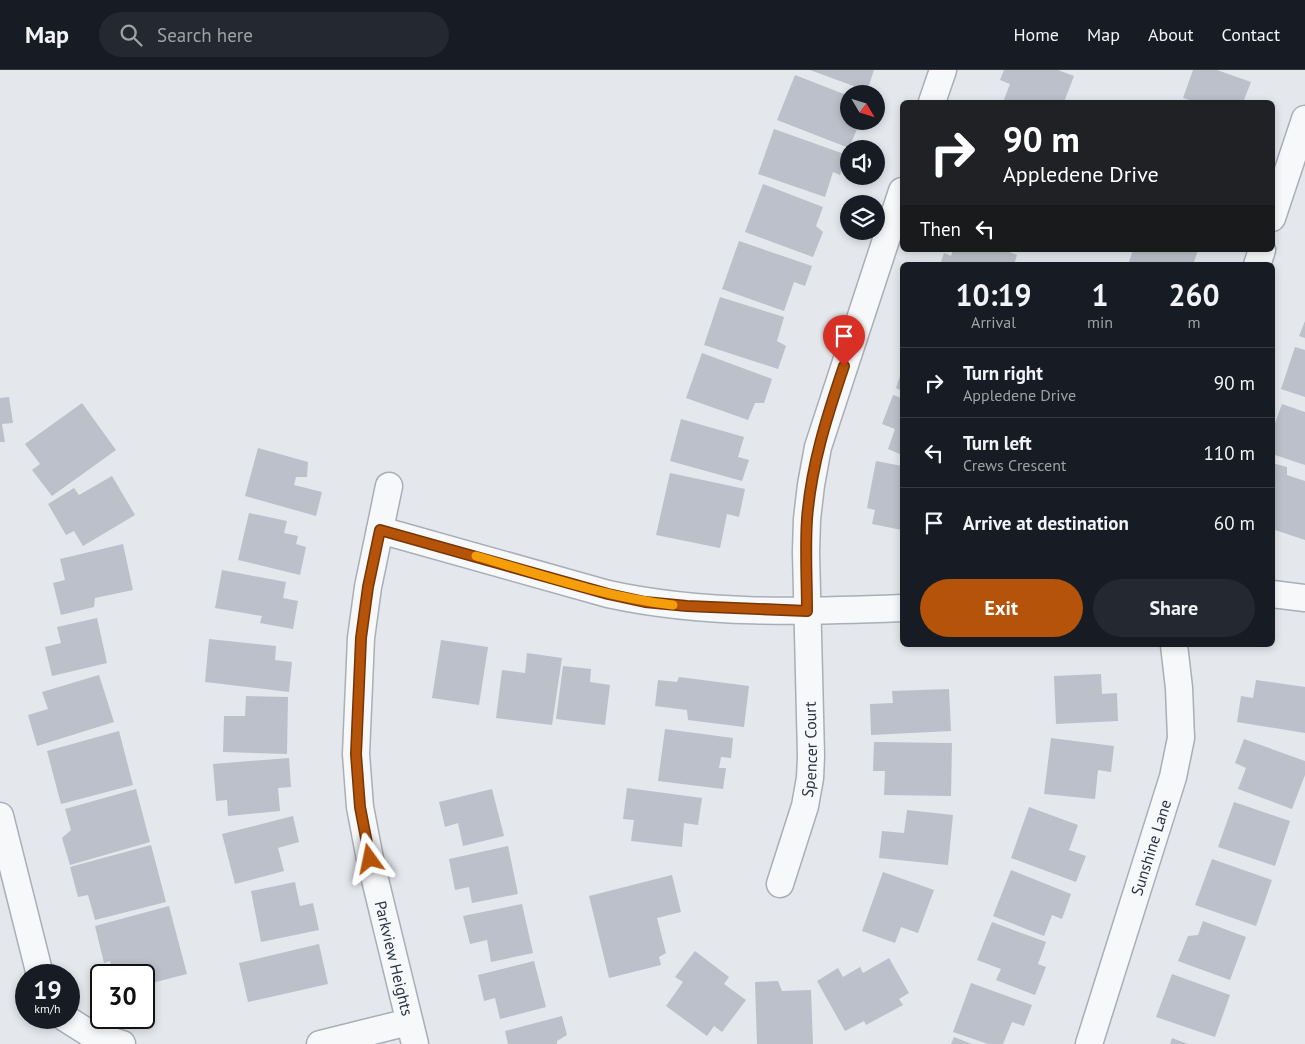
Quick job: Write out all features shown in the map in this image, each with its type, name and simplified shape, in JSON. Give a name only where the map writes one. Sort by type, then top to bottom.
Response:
[{"type":"street","points":[[933,100],[943,70]]},
{"type":"street","points":[[1275,209],[1305,119]]},
{"type":"street","name":"Spencer Court","points":[[780,884],[806,806],[810,778],[807,519],[811,485],[818,447],[900,197]]},
{"type":"street","name":"Parkview Heights","points":[[389,486],[368,587],[361,638],[356,754],[360,807],[365,833],[412,1033]]},
{"type":"street","points":[[380,530],[608,594],[645,602],[687,606],[807,611],[900,608]]},
{"type":"street","points":[[1275,594],[1305,598]]},
{"type":"street","name":"Sunshine Lane","points":[[1089,1044],[1173,777],[1180,738],[1179,688],[1174,647]]},
{"type":"street","points":[[0,816],[37,964]]},
{"type":"street","points":[[80,1027],[92,1035],[122,1044]]},
{"type":"street","points":[[320,1044],[412,1033]]},
{"type":"building","points":[[810,70],[874,70],[869,85],[851,85]]},
{"type":"building","points":[[1004,70],[1058,70],[1074,76],[1065,100],[1004,100],[1010,84],[1000,80]]},
{"type":"building","points":[[1193,70],[1217,70],[1251,82],[1244,100],[1190,100],[1183,98]]},
{"type":"building","points":[[795,75],[840,92],[840,130],[857,130],[852,140],[840,140],[840,144],[777,120]]},
{"type":"building","points":[[774,129],[840,153],[840,175],[833,172],[825,197],[758,174]]},
{"type":"building","points":[[763,184],[823,207],[816,226],[823,232],[813,257],[745,232]]},
{"type":"building","points":[[739,241],[812,266],[805,286],[794,282],[784,311],[722,289]]},
{"type":"building","points":[[952,252],[1009,252],[1017,255],[1015,262],[941,262],[944,253],[951,256]]},
{"type":"building","points":[[1132,252],[1197,252],[1194,262],[1129,262]]},
{"type":"building","points":[[720,297],[784,317],[777,341],[786,346],[778,369],[704,345]]},
{"type":"building","points":[[1305,321],[1305,338],[1299,336]]},
{"type":"building","points":[[1295,347],[1305,350],[1305,397],[1281,389]]},
{"type":"building","points":[[702,353],[772,379],[764,403],[755,403],[748,420],[686,398]]},
{"type":"building","points":[[900,376],[900,390],[896,388]]},
{"type":"building","points":[[893,395],[900,397],[900,454],[888,449],[895,429],[882,424]]},
{"type":"building","points":[[9,397],[13,423],[2,424],[5,442],[0,442],[0,398]]},
{"type":"building","points":[[82,403],[116,450],[52,496],[32,470],[40,464],[25,444]]},
{"type":"building","points":[[1282,404],[1305,412],[1305,465],[1275,455],[1275,423]]},
{"type":"building","points":[[681,419],[744,437],[738,457],[749,460],[742,481],[670,461]]},
{"type":"building","points":[[258,448],[308,462],[307,477],[296,477],[294,485],[322,492],[316,516],[245,496]]},
{"type":"building","points":[[876,461],[900,466],[900,530],[872,524],[875,510],[867,508]]},
{"type":"building","points":[[1275,464],[1287,467],[1287,475],[1305,481],[1305,540],[1275,530]]},
{"type":"building","points":[[670,473],[745,489],[739,517],[727,514],[720,548],[656,535]]},
{"type":"building","points":[[112,476],[135,515],[83,546],[74,531],[66,535],[48,504],[74,488],[79,495]]},
{"type":"building","points":[[249,513],[287,521],[284,533],[298,536],[296,544],[306,547],[300,575],[238,560]]},
{"type":"building","points":[[123,544],[133,590],[95,598],[94,607],[61,615],[53,583],[65,580],[60,559]]},
{"type":"building","points":[[222,570],[286,582],[283,598],[298,601],[293,629],[260,623],[262,616],[215,608]]},
{"type":"building","points":[[97,618],[107,663],[52,676],[45,647],[61,643],[57,627]]},
{"type":"building","points":[[209,639],[276,646],[275,660],[292,662],[289,692],[205,682]]},
{"type":"building","points":[[441,640],[488,647],[479,705],[432,698]]},
{"type":"building","points":[[527,653],[562,658],[552,725],[496,718],[502,670],[525,673]]},
{"type":"building","points":[[563,666],[591,669],[590,682],[610,685],[605,725],[556,719]]},
{"type":"building","points":[[1101,674],[1102,694],[1117,693],[1118,721],[1056,724],[1054,676]]},
{"type":"building","points":[[99,675],[114,722],[37,746],[28,715],[48,709],[42,692]]},
{"type":"building","points":[[679,677],[749,686],[744,727],[688,720],[687,710],[655,706],[658,680],[677,682]]},
{"type":"building","points":[[1256,680],[1305,687],[1305,733],[1237,722],[1241,696],[1253,698]]},
{"type":"building","points":[[949,689],[951,731],[871,735],[870,704],[893,703],[892,691]]},
{"type":"building","points":[[246,696],[288,697],[287,754],[223,752],[224,716],[245,716]]},
{"type":"building","points":[[665,729],[733,738],[731,758],[721,757],[719,768],[726,768],[723,789],[658,781]]},
{"type":"building","points":[[119,731],[133,785],[61,804],[47,751]]},
{"type":"building","points":[[1051,738],[1114,746],[1111,772],[1098,770],[1095,799],[1044,794]]},
{"type":"building","points":[[1244,739],[1305,761],[1305,775],[1292,809],[1238,789],[1246,768],[1235,763]]},
{"type":"building","points":[[874,742],[952,743],[951,796],[884,795],[885,771],[873,771]]},
{"type":"building","points":[[289,758],[291,787],[278,788],[280,811],[228,816],[227,800],[216,801],[213,764]]},
{"type":"building","points":[[627,788],[702,798],[698,825],[684,823],[682,847],[631,841],[634,820],[623,819]]},
{"type":"building","points":[[136,789],[150,842],[70,865],[62,838],[71,830],[65,809]]},
{"type":"building","points":[[492,789],[504,836],[463,846],[458,823],[445,827],[439,802]]},
{"type":"building","points":[[1234,802],[1290,821],[1275,866],[1218,847]]},
{"type":"building","points":[[1029,807],[1078,825],[1069,850],[1086,856],[1076,882],[1011,858]]},
{"type":"building","points":[[907,810],[953,815],[948,865],[879,858],[882,831],[904,833]]},
{"type":"building","points":[[293,816],[299,842],[278,848],[284,871],[235,884],[222,834]]},
{"type":"building","points":[[151,845],[166,902],[95,920],[88,895],[78,897],[70,867]]},
{"type":"building","points":[[508,846],[518,894],[472,903],[469,887],[455,890],[449,859]]},
{"type":"building","points":[[1212,859],[1272,880],[1256,926],[1195,905]]},
{"type":"building","points":[[1011,870],[1071,894],[1062,919],[1052,915],[1044,936],[993,916]]},
{"type":"building","points":[[883,872],[934,890],[918,933],[901,927],[895,943],[862,931]]},
{"type":"building","points":[[672,875],[681,912],[657,918],[666,953],[659,957],[661,965],[609,978],[589,896]]},
{"type":"building","points":[[295,882],[300,906],[313,903],[319,930],[261,942],[251,891]]},
{"type":"building","points":[[522,904],[533,953],[491,962],[487,940],[470,944],[463,916]]},
{"type":"building","points":[[169,906],[187,974],[155,982],[155,964],[111,964],[110,961],[104,963],[95,926]]},
{"type":"building","points":[[1203,921],[1246,937],[1230,980],[1178,961],[1188,936],[1198,935]]},
{"type":"building","points":[[992,922],[1046,942],[1038,964],[1046,967],[1035,995],[996,980],[1001,969],[977,960]]},
{"type":"building","points":[[319,944],[328,984],[248,1002],[239,963]]},
{"type":"building","points":[[695,951],[729,977],[724,984],[746,1000],[722,1032],[714,1026],[707,1036],[666,1006],[683,982],[675,977]]},
{"type":"building","points":[[889,958],[909,993],[899,999],[903,1005],[866,1025],[864,1021],[845,1031],[817,981],[838,968],[843,977],[860,967],[863,973]]},
{"type":"building","points":[[534,961],[546,1007],[500,1019],[495,998],[484,1001],[478,975]]},
{"type":"building","points":[[1172,974],[1230,995],[1215,1037],[1156,1017]]},
{"type":"building","points":[[778,981],[782,991],[811,990],[813,1044],[757,1044],[755,982]]},
{"type":"building","points":[[971,983],[1032,1005],[1024,1026],[1012,1022],[1003,1044],[988,1044],[953,1032]]},
{"type":"building","points":[[562,1016],[567,1035],[557,1041],[557,1044],[508,1044],[505,1031]]},
{"type":"building","points":[[954,1037],[972,1044],[951,1044]]},
{"type":"building","points":[[1172,1038],[1188,1044],[1170,1044]]},
{"type":"slow traffic","points":[[476,556],[608,594],[645,602],[673,605]]},
{"type":"route","points":[[370,859],[360,807],[356,754],[361,638],[368,587],[380,530],[608,594],[645,602],[687,606],[807,611],[807,519],[811,485],[818,447],[844,366]]}]
